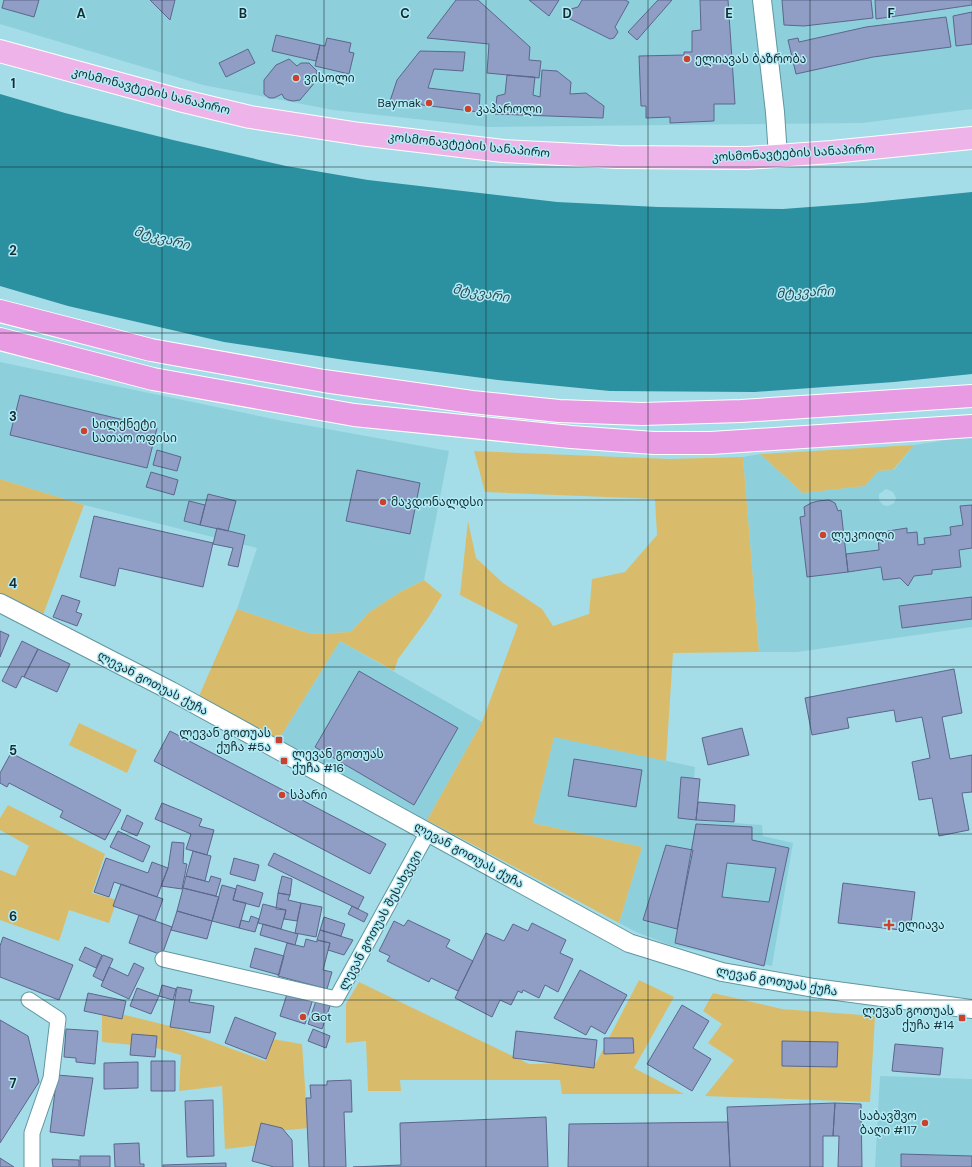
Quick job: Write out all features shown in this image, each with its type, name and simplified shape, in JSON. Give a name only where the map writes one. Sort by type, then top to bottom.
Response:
[{"type":"highway","points":[[0,311],[151,350],[324,381],[472,402],[559,411],[642,414],[741,411],[972,396]]},
{"type":"highway","points":[[0,339],[153,379],[354,415],[571,437],[654,443],[711,443],[972,426]]},
{"type":"main road","name":"კოსმონავტების სანაპირო","points":[[0,51],[198,105],[250,116],[360,134],[503,151],[618,157],[747,158],[840,152],[972,138]]},
{"type":"street","points":[[762,0],[775,112],[778,156]]},
{"type":"street","name":"ლევან გოთუას ქუჩა","points":[[0,602],[171,691],[629,943],[722,972],[814,988],[972,1009]]},
{"type":"street","name":"ლევან გოთუას შესახვევი","points":[[163,960],[336,999],[428,832]]},
{"type":"street","points":[[29,1000],[58,1019],[51,1078],[32,1133],[32,1167]]},
{"type":"shaded area","name":"ელიავას ბაზრობა","points":[[0,0],[972,0],[972,109],[862,123],[489,127],[333,110],[203,85],[0,24]]},
{"type":"shaded area","points":[[0,362],[283,421],[449,451],[424,580],[400,592],[368,613],[351,632],[311,634],[237,609],[257,548],[84,505],[0,479]]},
{"type":"shaded area","points":[[972,436],[972,627],[797,652],[759,652],[743,457],[760,454],[803,493],[865,486],[878,471],[894,470],[914,445]],"holes":[[[886,489],[893,492],[896,498],[894,503],[888,506],[883,505],[879,500],[879,494]]]},
{"type":"shaded area","points":[[914,445],[893,470],[878,471],[865,486],[803,493],[760,454]]},
{"type":"shaded area","points":[[474,451],[670,459],[743,457],[759,652],[673,653],[666,761],[554,737],[533,823],[642,847],[619,923],[427,820],[482,722],[518,625],[460,595],[468,521],[476,558],[503,583],[542,609],[553,626],[589,614],[592,579],[625,572],[657,535],[655,499],[485,492]]},
{"type":"shaded area","points":[[0,479],[84,505],[43,615],[0,593]]},
{"type":"shaded area","points":[[424,580],[442,595],[428,618],[398,659],[394,671],[340,641],[279,739],[199,696],[237,609],[311,634],[351,632],[368,613],[400,592]]},
{"type":"shaded area","points":[[340,641],[482,722],[427,820],[279,739]]},
{"type":"shaded area","points":[[79,723],[137,750],[127,773],[69,745]]},
{"type":"shaded area","points":[[554,736],[695,767],[691,820],[762,825],[763,836],[793,843],[772,966],[670,945],[636,932],[619,923],[642,847],[533,823]]},
{"type":"shaded area","points":[[8,805],[105,854],[92,893],[117,900],[109,923],[69,910],[59,941],[0,920],[0,870],[15,876],[29,846],[0,830],[0,818]]},
{"type":"shaded area","points":[[639,980],[674,997],[634,1068],[684,1094],[562,1094],[560,1080],[400,1080],[401,1091],[368,1091],[366,1041],[346,1043],[346,1004],[359,982],[529,1064],[596,1063]]},
{"type":"shaded area","points":[[713,993],[782,1009],[875,1016],[870,1102],[705,1096],[734,1060],[708,1043],[722,1024],[703,1011]]},
{"type":"shaded area","points":[[102,1013],[125,1015],[170,1026],[265,1061],[272,1039],[302,1044],[308,1128],[268,1132],[268,1144],[225,1149],[222,1086],[179,1091],[181,1055],[153,1047],[102,1042]]},
{"type":"shaded area","name":"საბავშვო ბაღი #117","points":[[880,1076],[972,1079],[972,1167],[875,1167]]},
{"type":"water","name":"მტკვარი","points":[[0,94],[65,113],[286,166],[368,180],[557,202],[658,207],[783,209],[972,192],[972,374],[894,382],[755,392],[610,391],[498,380],[352,361],[224,342],[68,306],[0,286]]},
{"type":"building","points":[[4,0],[39,0],[34,17],[2,8]]},
{"type":"building","points":[[150,0],[175,0],[170,20]]},
{"type":"building","points":[[456,0],[478,0],[530,47],[529,60],[541,61],[539,78],[487,73],[489,44],[427,38]]},
{"type":"building","points":[[529,0],[559,0],[549,16]]},
{"type":"building","points":[[582,0],[625,0],[629,2],[615,27],[618,32],[614,38],[610,39],[568,18],[568,13],[571,9],[578,7]]},
{"type":"building","points":[[658,0],[672,0],[637,40],[628,32]]},
{"type":"building","points":[[700,0],[728,0],[735,104],[714,104],[714,121],[670,123],[670,117],[646,118],[646,106],[641,106],[639,56],[684,55],[684,52],[692,52],[692,31],[701,30]]},
{"type":"building","points":[[782,0],[871,0],[873,18],[804,26],[784,25]]},
{"type":"building","points":[[875,0],[972,0],[972,5],[876,19]]},
{"type":"building","points":[[972,12],[972,44],[956,46],[953,16]]},
{"type":"building","points":[[946,17],[951,47],[873,57],[796,74],[788,40],[798,38],[799,42],[866,27]]},
{"type":"building","points":[[276,35],[320,45],[316,61],[272,51]]},
{"type":"building","points":[[327,38],[351,43],[349,52],[354,53],[349,74],[315,66],[320,45],[325,46]]},
{"type":"building","points":[[248,49],[255,63],[226,77],[219,63]]},
{"type":"building","points":[[420,51],[465,52],[463,71],[434,69],[428,88],[480,94],[479,112],[390,101],[397,80]]},
{"type":"building","points":[[289,59],[297,66],[301,63],[309,63],[317,71],[316,81],[300,100],[288,100],[284,98],[282,94],[274,98],[269,98],[264,94],[264,80],[276,65]]},
{"type":"building","points":[[542,70],[557,71],[571,82],[570,94],[586,93],[604,106],[603,118],[495,114],[497,96],[505,94],[507,75],[535,77],[533,95],[540,97]]},
{"type":"building","name":"სილქნეტი სათაო ოფისი","points":[[20,395],[157,428],[147,468],[10,435]]},
{"type":"building","points":[[157,450],[181,457],[177,471],[153,465]]},
{"type":"building","name":"მაკდონალდსი","points":[[357,470],[420,483],[410,534],[346,521]]},
{"type":"building","points":[[151,472],[178,480],[174,495],[146,487]]},
{"type":"building","points":[[208,494],[236,501],[228,531],[200,525]]},
{"type":"building","name":"ლუკოილი","points":[[829,500],[835,503],[838,511],[841,510],[848,572],[807,577],[800,517],[805,516],[804,507],[818,501]]},
{"type":"building","points":[[189,501],[205,505],[200,525],[184,521]]},
{"type":"building","points":[[972,505],[972,548],[959,550],[961,567],[932,570],[932,574],[914,576],[908,586],[900,578],[883,580],[881,567],[848,572],[846,554],[879,550],[878,537],[888,536],[888,531],[907,528],[907,533],[917,532],[918,545],[925,544],[924,538],[951,535],[950,527],[963,525],[960,506]]},
{"type":"building","points":[[94,516],[213,543],[203,587],[119,568],[115,586],[80,577]]},
{"type":"building","points":[[217,528],[245,535],[238,567],[228,565],[233,548],[213,544]]},
{"type":"building","points":[[62,595],[80,601],[76,612],[82,614],[77,626],[53,617]]},
{"type":"building","points":[[972,597],[972,619],[902,628],[899,606]]},
{"type":"building","points":[[0,631],[9,635],[0,657]]},
{"type":"building","points":[[22,641],[38,649],[24,677],[22,676],[16,688],[2,681]]},
{"type":"building","points":[[38,649],[70,664],[57,692],[24,677]]},
{"type":"building","points":[[954,669],[962,713],[942,717],[950,759],[972,755],[972,792],[962,793],[969,830],[939,836],[932,798],[919,800],[912,762],[930,758],[922,717],[896,722],[894,710],[847,718],[849,728],[812,735],[805,698]]},
{"type":"building","points":[[359,671],[458,728],[414,805],[315,747]]},
{"type":"building","points":[[742,728],[749,755],[708,765],[702,738]]},
{"type":"building","points":[[170,731],[386,844],[370,874],[154,761]]},
{"type":"building","points":[[11,753],[121,810],[105,840],[60,817],[63,811],[9,783],[7,787],[0,783],[0,773]]},
{"type":"building","points":[[574,759],[642,770],[636,807],[568,796]]},
{"type":"building","points":[[681,777],[700,779],[696,820],[678,818]]},
{"type":"building","points":[[698,802],[735,805],[734,822],[696,820]]},
{"type":"building","points":[[162,803],[202,819],[199,826],[214,830],[207,855],[186,849],[191,834],[155,819]]},
{"type":"building","points":[[127,815],[143,823],[137,836],[121,829]]},
{"type":"building","points":[[696,824],[752,827],[752,840],[789,848],[764,966],[675,943]],"holes":[[[727,863],[776,868],[769,902],[722,897]]]},
{"type":"building","points":[[118,831],[150,846],[143,862],[110,847]]},
{"type":"building","points":[[172,842],[184,843],[183,863],[187,864],[182,889],[161,886],[168,868]]},
{"type":"building","points":[[666,845],[693,850],[677,929],[643,920]]},
{"type":"building","points":[[193,851],[211,856],[205,881],[186,876]]},
{"type":"building","points":[[274,853],[364,897],[358,909],[268,865]]},
{"type":"building","points":[[106,858],[148,873],[152,862],[168,868],[157,897],[114,882],[109,897],[94,892]]},
{"type":"building","points":[[234,858],[259,865],[255,881],[230,874]]},
{"type":"building","points":[[186,876],[209,882],[211,876],[221,879],[216,896],[183,888]]},
{"type":"building","points":[[282,876],[292,879],[290,895],[278,893]]},
{"type":"building","points":[[843,883],[915,892],[910,931],[838,923]]},
{"type":"building","points":[[121,884],[163,899],[155,921],[113,906]]},
{"type":"building","points":[[222,885],[236,889],[233,900],[246,903],[239,928],[212,921]]},
{"type":"building","points":[[237,885],[263,893],[259,907],[233,900]]},
{"type":"building","points":[[183,888],[219,897],[212,921],[177,911]]},
{"type":"building","points":[[278,893],[290,895],[288,900],[301,903],[297,921],[284,919],[286,910],[276,909]]},
{"type":"building","points":[[301,903],[322,907],[316,937],[295,933]]},
{"type":"building","points":[[263,904],[286,910],[281,929],[258,923]]},
{"type":"building","points":[[352,906],[368,914],[364,922],[348,914]]},
{"type":"building","points":[[177,911],[212,921],[207,939],[171,930]]},
{"type":"building","points":[[139,915],[172,927],[162,955],[129,943]]},
{"type":"building","points":[[251,916],[259,919],[255,932],[239,928],[241,920],[249,922]]},
{"type":"building","points":[[324,917],[345,924],[341,936],[320,930]]},
{"type":"building","points":[[408,920],[450,940],[446,947],[473,961],[458,991],[431,978],[429,982],[387,961],[390,956],[379,951],[394,921],[404,926]]},
{"type":"building","points":[[532,923],[566,940],[560,953],[573,959],[558,992],[545,985],[539,998],[523,990],[522,993],[518,991],[511,1005],[500,1000],[492,1017],[455,998],[486,933],[504,941],[513,924],[528,931]]},
{"type":"building","points":[[263,924],[298,934],[295,945],[260,935]]},
{"type":"building","points":[[320,930],[353,940],[344,955],[328,950],[330,943],[317,940]]},
{"type":"building","points":[[3,937],[73,965],[59,1000],[0,977],[0,946]]},
{"type":"building","points":[[306,939],[330,943],[323,970],[332,972],[327,989],[278,976],[287,943],[304,947]]},
{"type":"building","points":[[85,947],[102,955],[96,968],[79,960]]},
{"type":"building","points":[[255,948],[284,956],[279,975],[250,967]]},
{"type":"building","points":[[103,955],[113,959],[103,981],[93,976]]},
{"type":"building","points":[[134,963],[144,968],[129,999],[101,986],[109,967],[128,976]]},
{"type":"building","points":[[580,970],[627,995],[605,1034],[591,1026],[586,1035],[554,1018]]},
{"type":"building","points":[[162,985],[176,989],[173,1000],[159,996]]},
{"type":"building","points":[[177,987],[192,990],[189,1002],[214,1006],[210,1033],[170,1027]]},
{"type":"building","points":[[137,988],[159,996],[151,1014],[130,1006]]},
{"type":"building","points":[[288,991],[313,999],[305,1024],[280,1016]]},
{"type":"building","points":[[88,993],[126,1001],[122,1019],[84,1011]]},
{"type":"building","points":[[316,1001],[330,1006],[322,1029],[308,1024]]},
{"type":"building","points":[[682,1005],[709,1021],[693,1048],[711,1059],[692,1091],[647,1064]]},
{"type":"building","points":[[235,1017],[276,1033],[266,1059],[225,1043]]},
{"type":"building","points":[[0,1020],[28,1036],[39,1082],[0,1143]]},
{"type":"building","points":[[66,1029],[98,1031],[95,1064],[76,1062],[76,1058],[64,1057]]},
{"type":"building","points":[[313,1029],[330,1036],[326,1048],[308,1041]]},
{"type":"building","points":[[516,1031],[597,1040],[594,1068],[513,1058]]},
{"type":"building","points":[[132,1034],[157,1036],[155,1057],[130,1055]]},
{"type":"building","points":[[604,1038],[633,1038],[634,1053],[604,1054]]},
{"type":"building","points":[[782,1041],[838,1042],[837,1067],[782,1066]]},
{"type":"building","points":[[895,1044],[943,1048],[940,1075],[892,1071]]},
{"type":"building","points":[[151,1061],[175,1061],[175,1091],[151,1091]]},
{"type":"building","points":[[138,1062],[138,1088],[104,1089],[104,1063]]},
{"type":"building","points":[[57,1075],[93,1078],[84,1136],[50,1132]]},
{"type":"building","points":[[351,1080],[352,1112],[344,1112],[346,1167],[309,1167],[306,1098],[311,1098],[310,1085],[327,1085],[327,1081]]},
{"type":"building","points":[[213,1100],[214,1156],[187,1157],[185,1101]]},
{"type":"building","points":[[835,1103],[833,1136],[823,1136],[823,1167],[730,1167],[727,1107]]},
{"type":"building","points":[[835,1103],[861,1104],[862,1167],[838,1167],[839,1136],[833,1136]]},
{"type":"building","points":[[546,1117],[548,1167],[353,1167],[401,1165],[400,1123]]},
{"type":"building","points":[[728,1122],[730,1167],[568,1167],[569,1124]]},
{"type":"building","points":[[261,1123],[282,1128],[292,1140],[293,1167],[274,1167],[252,1161]]},
{"type":"building","points":[[139,1143],[140,1164],[144,1164],[144,1167],[115,1167],[114,1144]]},
{"type":"building","points":[[901,1154],[972,1156],[972,1167],[901,1167]]},
{"type":"building","points":[[80,1156],[110,1156],[110,1167],[80,1167]]},
{"type":"building","points":[[0,1158],[14,1167],[0,1167]]},
{"type":"building","points":[[52,1159],[79,1160],[79,1167],[53,1167]]},
{"type":"building","points":[[226,1163],[226,1167],[163,1167],[163,1165]]},
{"type":"place","name":"ელიავას ბაზრობა","points":[[687,59]]},
{"type":"place","name":"ვისოლი","points":[[296,78]]},
{"type":"place","name":"Baymak","points":[[429,103]]},
{"type":"place","name":"კაპაროლი","points":[[468,109]]},
{"type":"place","name":"სილქნეტი სათაო ოფისი","points":[[84,431]]},
{"type":"place","name":"მაკდონალდსი","points":[[383,502]]},
{"type":"place","name":"ლუკოილი","points":[[823,535]]},
{"type":"place","name":"ლევან გოთუას ქუჩა #5ა","points":[[279,740]]},
{"type":"place","name":"ლევან გოთუას ქუჩა #16","points":[[284,761]]},
{"type":"place","name":"სპარი","points":[[282,795]]},
{"type":"place","name":"ელიავა","points":[[889,925]]},
{"type":"place","name":"Got","points":[[303,1017]]},
{"type":"place","name":"ლევან გოთუას ქუჩა #14","points":[[962,1018]]},
{"type":"place","name":"საბავშვო ბაღი #117","points":[[925,1123]]}]
